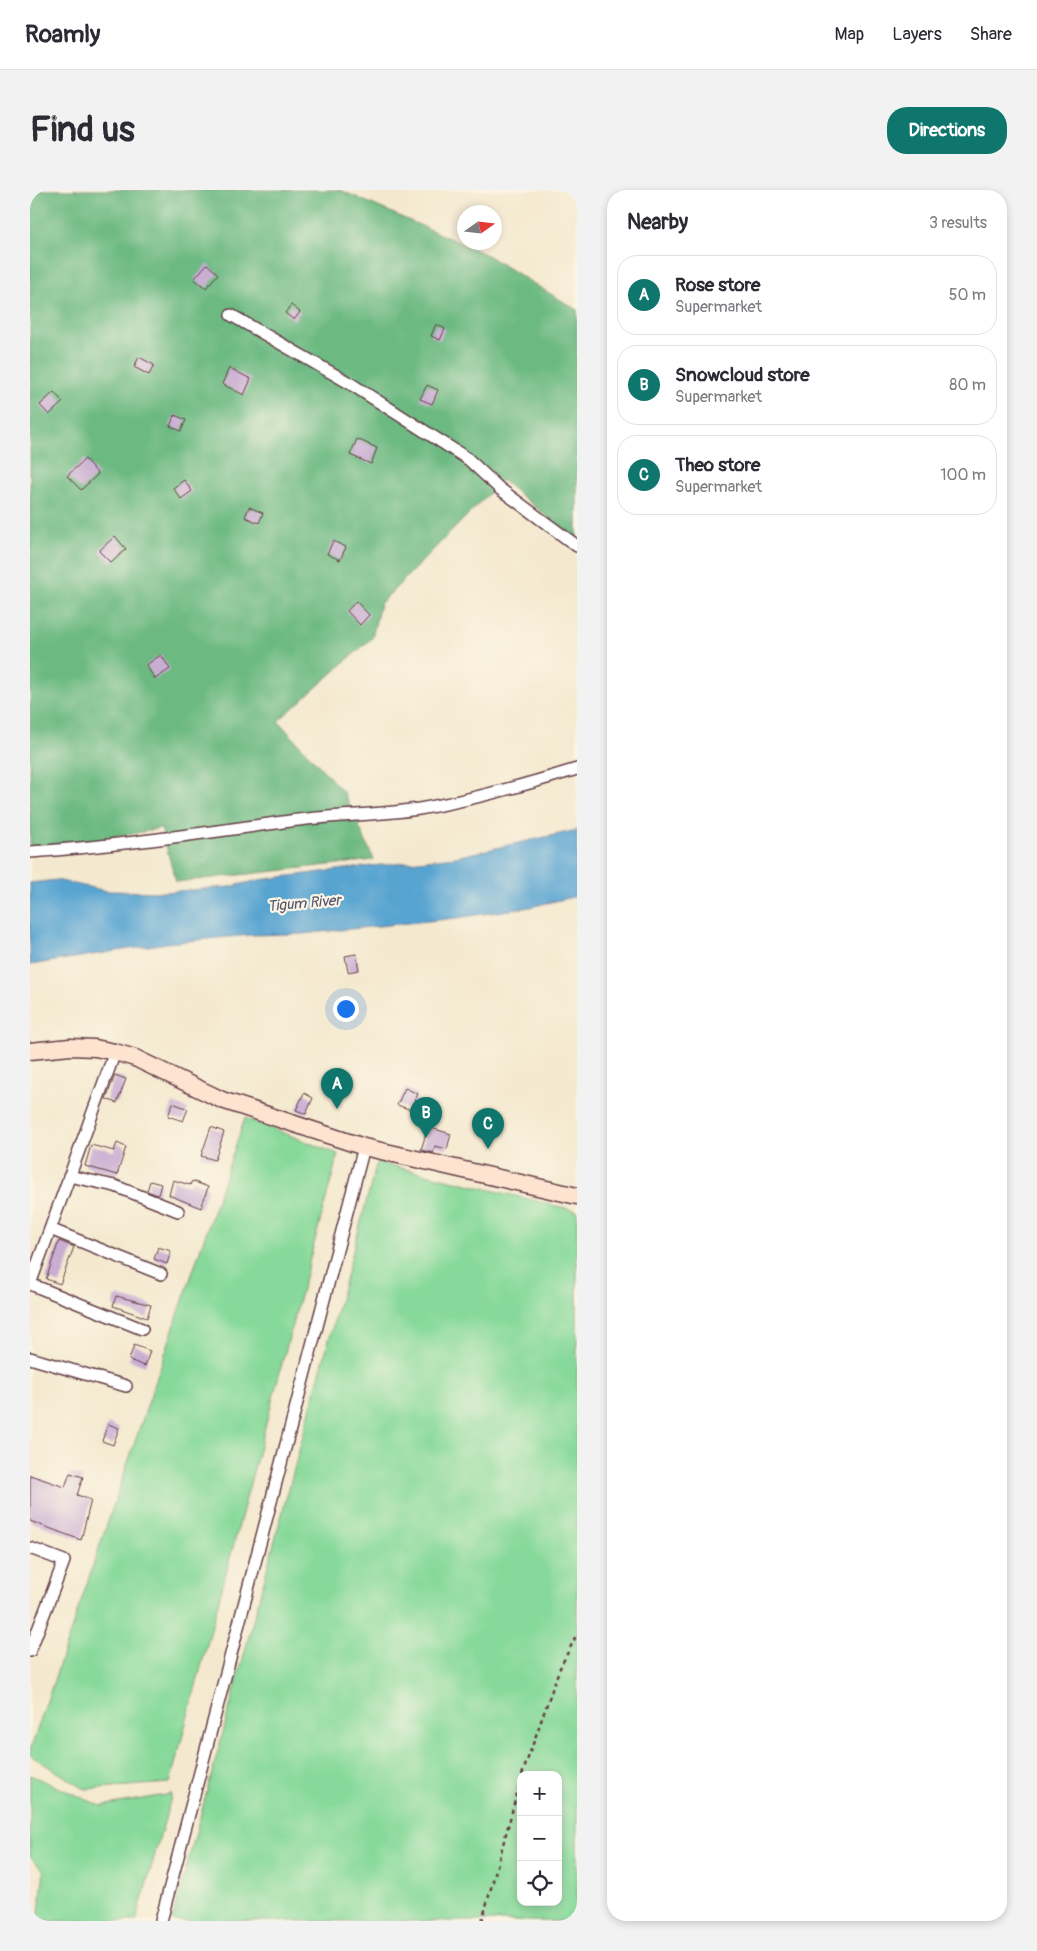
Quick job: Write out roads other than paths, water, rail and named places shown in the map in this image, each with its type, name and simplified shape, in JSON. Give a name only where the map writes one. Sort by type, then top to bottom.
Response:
[{"type":"street","points":[[231,315],[351,384],[468,459],[500,488],[577,546]]},
{"type":"street","points":[[30,852],[101,847],[300,820],[358,817],[419,809],[498,792],[577,769]]},
{"type":"street","points":[[30,1051],[70,1047],[115,1052],[135,1058],[222,1100],[364,1147],[577,1196]]},
{"type":"street","points":[[115,1052],[30,1284],[142,1329]]},
{"type":"street","points":[[161,1921],[364,1147]]},
{"type":"street","points":[[69,1176],[114,1186],[178,1211]]},
{"type":"street","points":[[50,1229],[161,1274]]},
{"type":"street","points":[[30,1358],[126,1386]]},
{"type":"street","points":[[30,1548],[64,1560],[30,1651]]},
{"type":"water","name":"Tigum River","points":[[577,830],[577,896],[530,907],[457,918],[302,934],[250,935],[167,943],[30,965],[30,883],[56,880],[107,891],[165,892],[229,887],[259,880],[455,857]]},
{"type":"place","name":"Rose store","points":[[337,1109]]},
{"type":"place","name":"Snowcloud store","points":[[426,1138]]},
{"type":"place","name":"Theo store","points":[[488,1149]]}]
